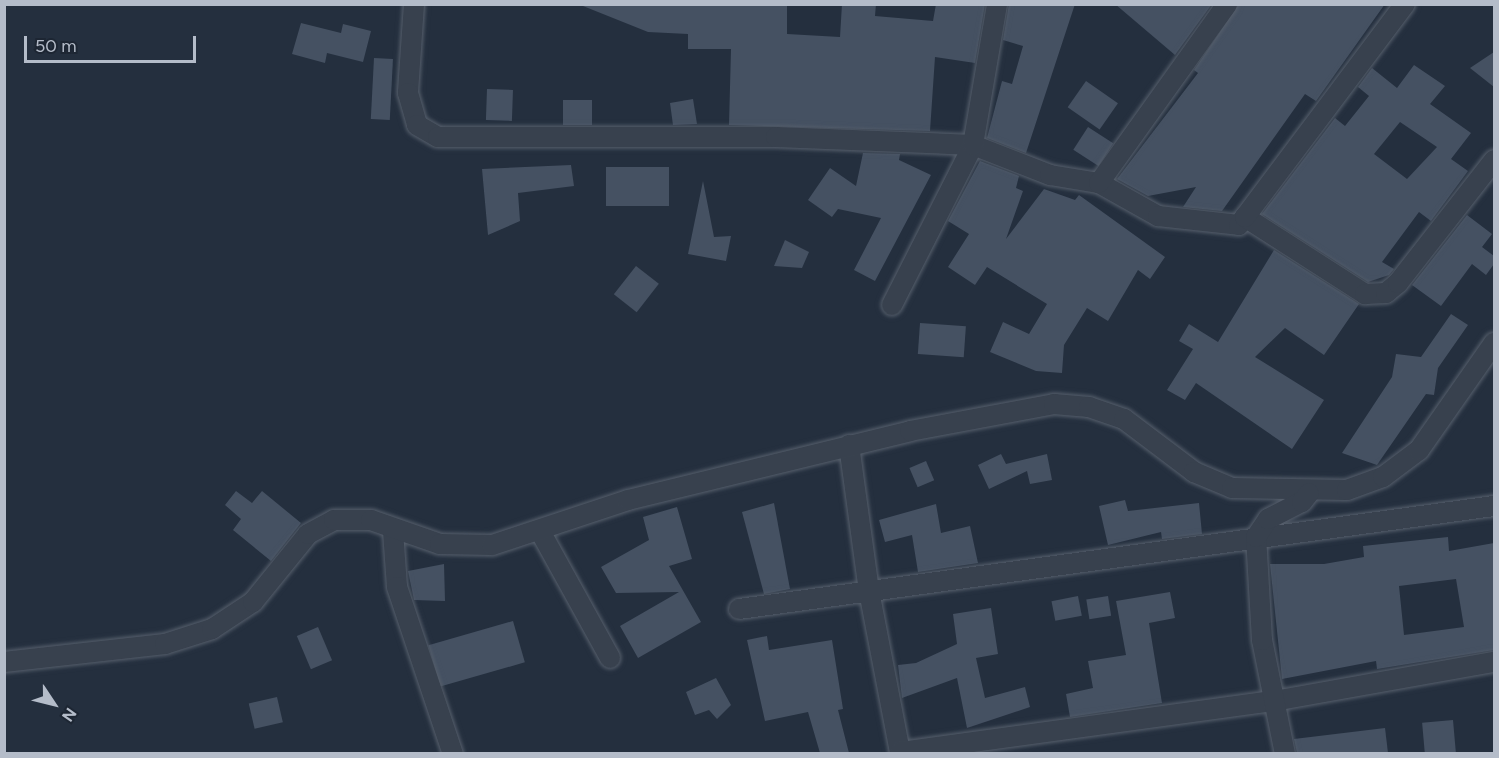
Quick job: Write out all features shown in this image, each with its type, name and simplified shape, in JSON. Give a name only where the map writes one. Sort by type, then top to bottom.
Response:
[{"type":"street","points":[[414,4],[408,93],[417,125],[438,136],[776,137],[973,146],[1050,175],[1099,183],[1158,216],[1239,225],[1405,4]]},
{"type":"street","points":[[892,304],[973,146],[998,4]]},
{"type":"street","points":[[1099,183],[1227,4]]},
{"type":"street","points":[[1245,217],[1353,288],[1386,293],[1494,160]]},
{"type":"street","points":[[4,662],[189,638],[253,602],[320,526],[360,518],[393,531],[465,546],[518,540],[628,500],[849,445],[973,418],[1072,404],[1124,419],[1194,472],[1222,484],[1309,493],[1365,484],[1402,465],[1433,434],[1494,343]]},
{"type":"street","points":[[849,445],[869,591],[900,752],[1274,701],[1494,662]]},
{"type":"street","points":[[1285,753],[1262,640],[1256,537],[1268,519],[1302,502],[1309,493]]},
{"type":"street","points":[[739,609],[1494,506]]},
{"type":"street","points":[[393,531],[397,587],[453,753]]},
{"type":"street","points":[[540,531],[610,658]]},
{"type":"building","points":[[578,4],[787,4],[787,34],[840,37],[842,4],[876,4],[875,16],[933,21],[936,4],[985,4],[975,63],[935,57],[930,131],[729,125],[731,49],[688,49],[688,34],[648,32]]},
{"type":"building","points":[[1009,4],[1075,4],[1026,153],[987,138],[1002,81],[1012,84],[1023,46],[1003,40]]},
{"type":"building","points":[[1115,4],[1212,4],[1175,55]]},
{"type":"building","points":[[1239,4],[1385,4],[1316,101],[1305,94],[1222,211],[1183,207],[1196,187],[1148,196],[1117,179],[1198,73],[1194,70]]},
{"type":"building","points":[[301,23],[341,33],[343,24],[371,31],[363,62],[327,53],[325,63],[292,54]]},
{"type":"building","points":[[1494,52],[1494,87],[1470,68]]},
{"type":"building","points":[[374,58],[393,59],[390,120],[371,119]]},
{"type":"building","points":[[1414,65],[1445,86],[1430,104],[1471,133],[1451,159],[1468,171],[1431,221],[1419,212],[1382,262],[1394,269],[1389,275],[1368,282],[1262,214],[1335,118],[1345,126],[1369,96],[1358,87],[1372,68],[1397,88]],"holes":[[[1400,122],[1437,147],[1407,179],[1374,154]]]},
{"type":"building","points":[[1086,81],[1118,103],[1100,130],[1068,107]]},
{"type":"building","points":[[487,89],[513,90],[512,121],[486,120]]},
{"type":"building","points":[[693,99],[697,124],[673,125],[670,103]]},
{"type":"building","points":[[563,100],[592,100],[592,125],[563,125]]},
{"type":"building","points":[[1088,127],[1113,143],[1098,166],[1073,150]]},
{"type":"building","points":[[863,153],[900,154],[899,160],[931,175],[875,281],[854,270],[881,218],[838,209],[832,217],[808,200],[830,168],[856,186]]},
{"type":"building","points":[[980,161],[1019,176],[1016,188],[1023,191],[1006,239],[1044,189],[1075,200],[1079,195],[1165,257],[1150,279],[1138,270],[1108,321],[1087,308],[1064,345],[1062,373],[1036,371],[990,352],[1003,322],[1029,334],[1047,304],[987,267],[975,285],[948,267],[969,234],[948,221]]},
{"type":"building","points":[[571,165],[574,186],[518,193],[520,221],[488,235],[482,169]]},
{"type":"building","points":[[606,167],[669,167],[669,206],[606,206]]},
{"type":"building","points":[[703,181],[714,237],[731,236],[726,261],[688,254]]},
{"type":"building","points":[[1467,215],[1492,234],[1482,247],[1494,256],[1494,264],[1486,275],[1472,264],[1441,306],[1412,285]]},
{"type":"building","points":[[785,240],[809,252],[802,268],[774,266]]},
{"type":"building","points":[[1274,250],[1359,304],[1324,355],[1285,328],[1255,357],[1324,400],[1292,449],[1196,383],[1185,400],[1167,390],[1193,349],[1179,341],[1189,324],[1218,342]]},
{"type":"building","points":[[636,266],[659,284],[637,312],[614,294]]},
{"type":"building","points":[[1451,314],[1468,325],[1438,368],[1434,395],[1426,394],[1377,465],[1342,453],[1392,377],[1396,354],[1421,357]]},
{"type":"building","points":[[920,323],[966,326],[964,357],[918,354]]},
{"type":"building","points":[[1001,454],[1006,464],[1047,454],[1052,480],[1030,484],[1027,471],[989,489],[978,465]]},
{"type":"building","points":[[926,461],[934,480],[918,487],[909,468]]},
{"type":"building","points":[[236,491],[252,503],[262,491],[301,523],[271,561],[233,530],[241,519],[225,505]]},
{"type":"building","points":[[1125,500],[1128,511],[1199,503],[1202,534],[1162,539],[1161,532],[1108,545],[1099,506]]},
{"type":"building","points":[[774,503],[790,589],[764,594],[742,512]]},
{"type":"building","points":[[936,504],[941,533],[970,526],[978,563],[918,572],[912,535],[885,542],[879,520]]},
{"type":"building","points":[[677,507],[692,559],[669,566],[701,622],[638,658],[620,626],[679,592],[616,593],[601,567],[649,540],[643,517]]},
{"type":"building","points":[[1448,537],[1449,551],[1494,543],[1494,650],[1377,669],[1376,661],[1282,679],[1270,564],[1324,564],[1364,557],[1363,546]],"holes":[[[1456,579],[1464,627],[1404,635],[1399,586]]]},
{"type":"building","points":[[444,564],[445,601],[414,600],[408,571]]},
{"type":"building","points":[[1170,592],[1175,618],[1149,623],[1162,703],[1070,717],[1066,694],[1093,688],[1088,661],[1126,655],[1116,601]]},
{"type":"building","points":[[1078,596],[1082,616],[1055,621],[1051,601]]},
{"type":"building","points":[[1108,596],[1111,616],[1089,619],[1086,599]]},
{"type":"building","points":[[991,608],[998,654],[976,658],[985,698],[1025,687],[1030,707],[967,728],[957,678],[902,698],[898,665],[916,663],[957,644],[953,614]]},
{"type":"building","points":[[513,621],[525,662],[440,687],[428,645]]},
{"type":"building","points":[[318,627],[332,660],[311,669],[297,636]]},
{"type":"building","points":[[767,636],[769,650],[832,640],[843,709],[838,710],[849,753],[820,753],[808,712],[765,721],[747,640]]},
{"type":"building","points":[[716,678],[731,705],[717,719],[709,710],[695,715],[686,692]]},
{"type":"building","points":[[277,697],[283,722],[255,729],[249,704]]},
{"type":"building","points":[[1453,720],[1456,753],[1425,754],[1422,723]]},
{"type":"building","points":[[1385,728],[1388,753],[1297,753],[1294,739]]}]
